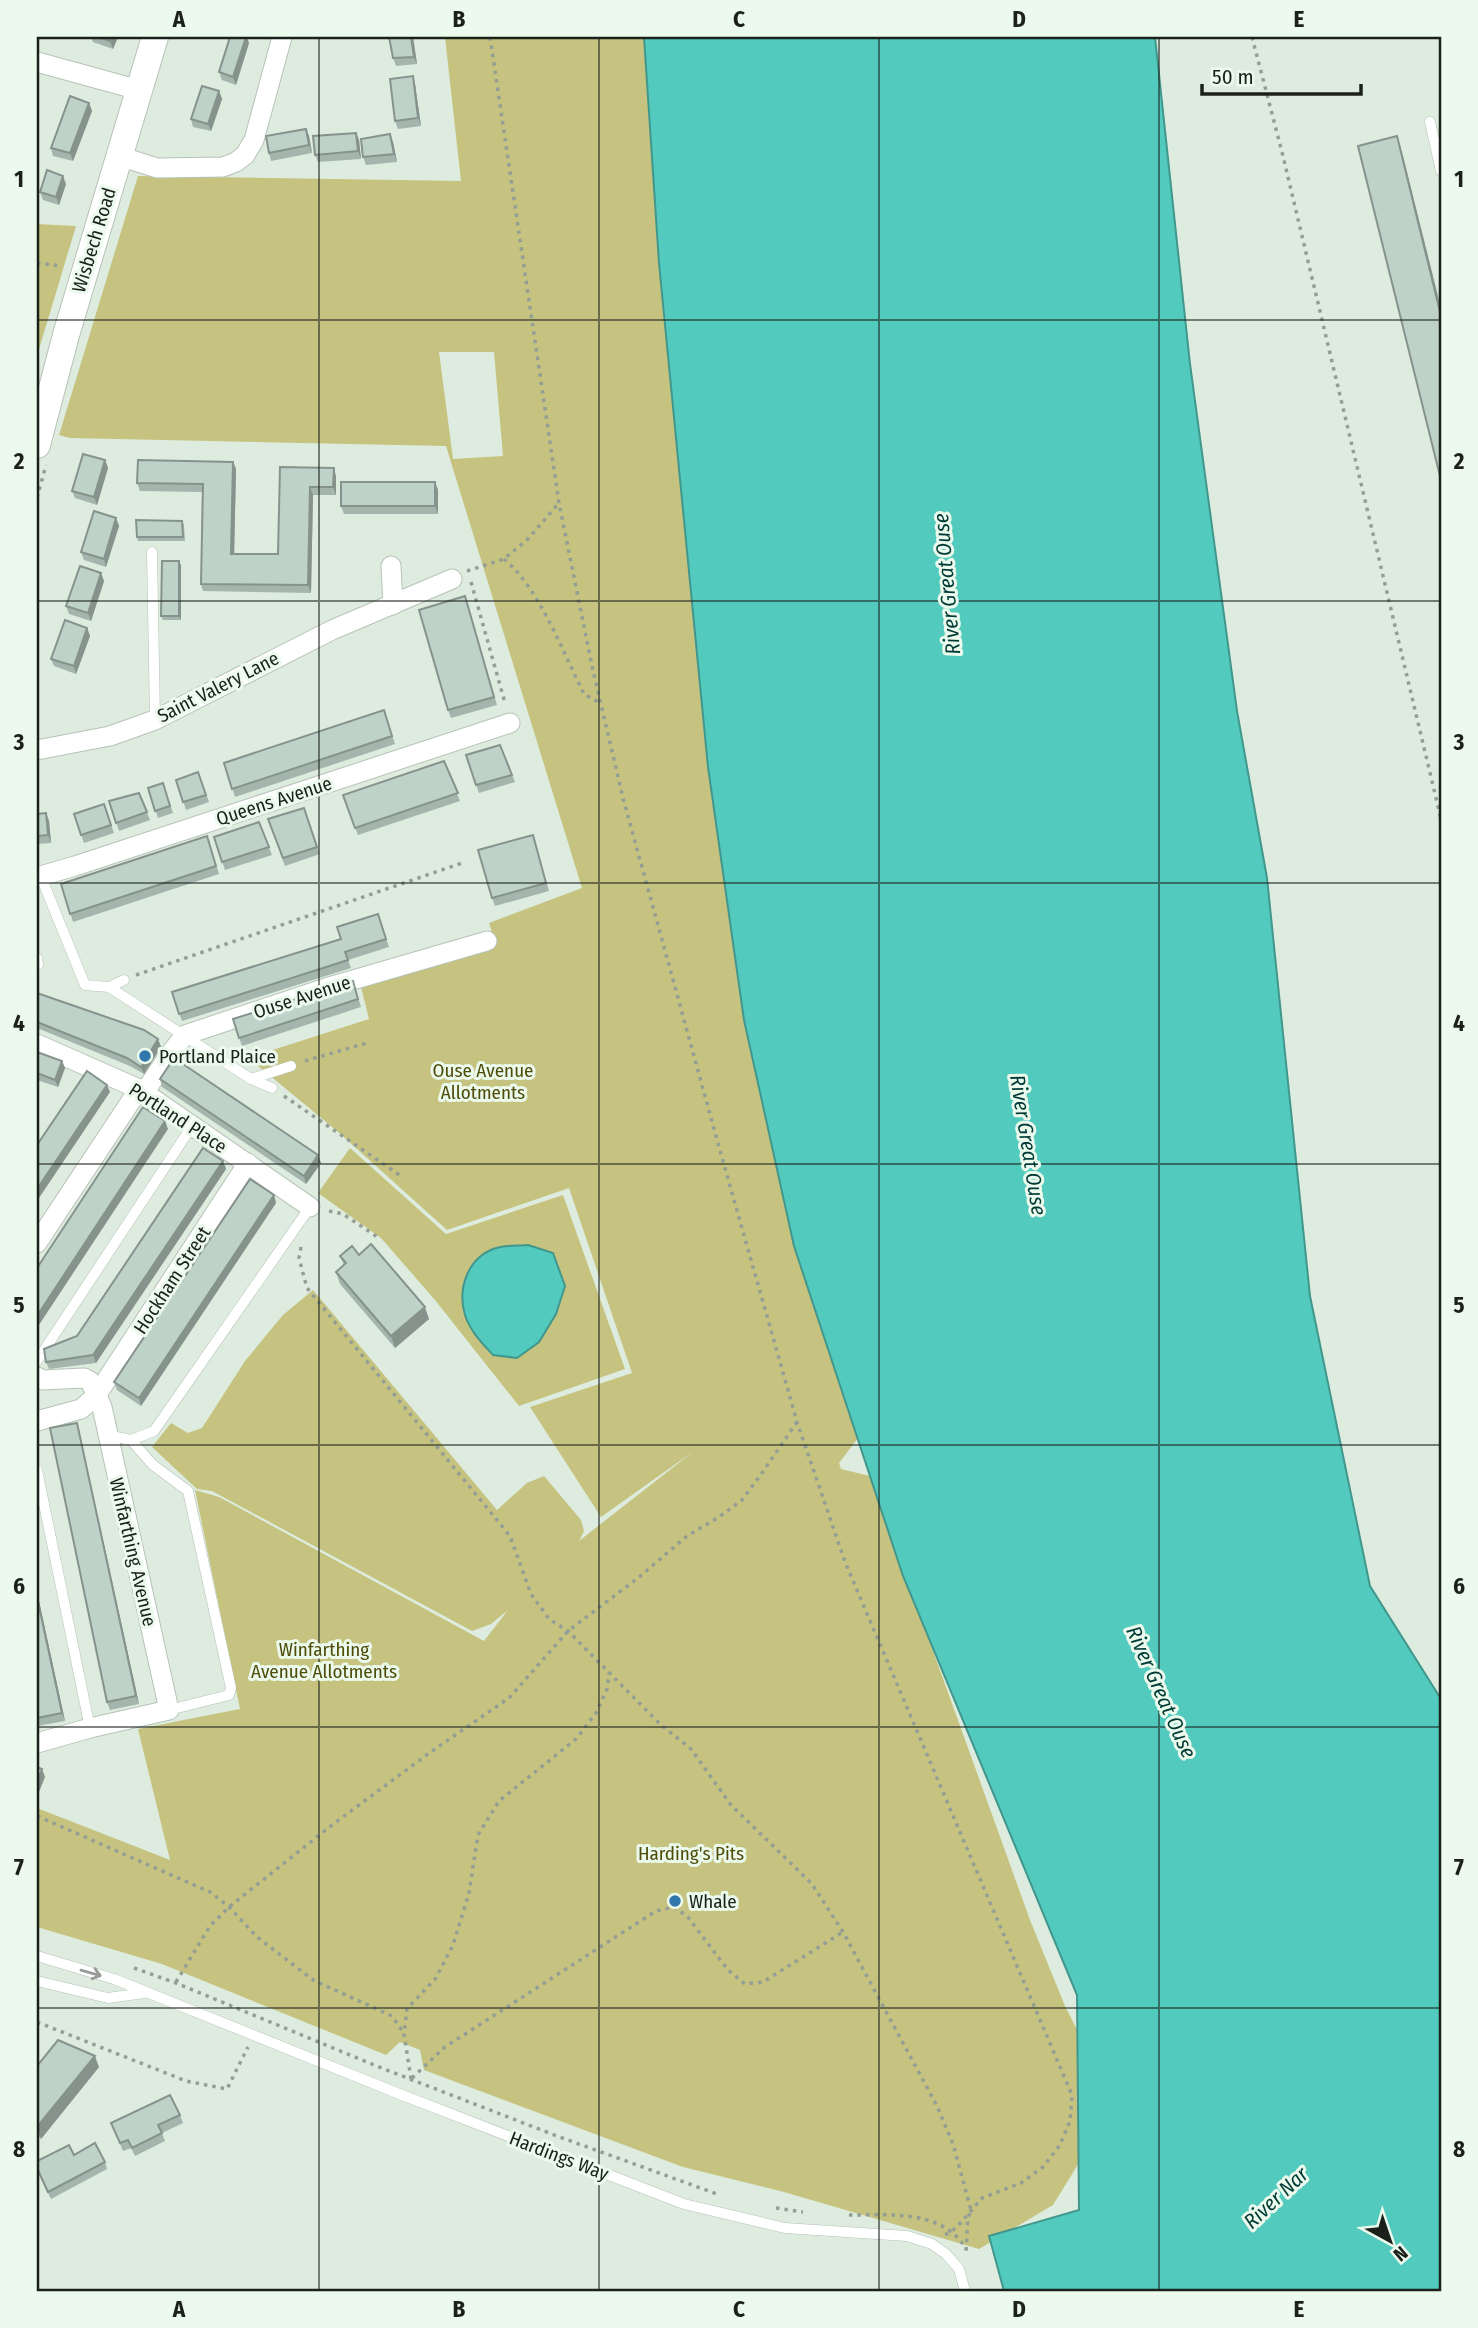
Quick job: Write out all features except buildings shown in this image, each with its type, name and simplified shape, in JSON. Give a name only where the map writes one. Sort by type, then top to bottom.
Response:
[{"type":"street","name":"Wisbech Road","points":[[37,445],[66,335],[155,37]]},
{"type":"street","points":[[119,156],[156,168],[223,167],[236,162],[245,155],[254,140],[282,37]]},
{"type":"street","points":[[37,62],[139,90]]},
{"type":"street","points":[[391,566],[393,605]]},
{"type":"street","name":"Saint Valery Lane","points":[[37,750],[110,736],[155,720],[332,630],[460,575]]},
{"type":"street","name":"Queens Avenue","points":[[39,877],[510,723]]},
{"type":"street","name":"Ouse Avenue","points":[[185,1035],[332,986],[487,941]]},
{"type":"street","points":[[37,1243],[142,1091],[185,1035]]},
{"type":"street","name":"Portland Place","points":[[37,1044],[142,1091],[310,1207]]},
{"type":"street","name":"Hockham Street","points":[[96,1396],[248,1164]]},
{"type":"street","points":[[37,1377],[43,1380],[84,1378],[90,1381],[96,1396],[81,1409],[37,1421]]},
{"type":"street","name":"Winfarthing Avenue","points":[[96,1396],[102,1407],[169,1710]]},
{"type":"street","points":[[37,1743],[169,1710]]},
{"type":"lane","points":[[1430,122],[1441,171]]},
{"type":"lane","points":[[152,552],[155,720]]},
{"type":"lane","points":[[39,877],[85,985],[109,988],[251,1079],[272,1088]]},
{"type":"lane","points":[[109,988],[124,979]]},
{"type":"lane","points":[[251,1079],[291,1066]]},
{"type":"lane","points":[[37,1361],[192,1126]]},
{"type":"lane","points":[[106,1434],[131,1440],[154,1431],[310,1207]]},
{"type":"lane","points":[[131,1440],[153,1465],[188,1491],[232,1688],[229,1695],[169,1710]]},
{"type":"lane","points":[[37,1470],[90,1728]]},
{"type":"lane","name":"Hardings Way","points":[[37,1956],[114,1979],[684,2204],[785,2228],[907,2236],[932,2244],[946,2254],[959,2269],[965,2291]]},
{"type":"lane","name":"Hardings Way","points":[[37,1982],[108,1998],[144,1993]]},
{"type":"path","points":[[490,37],[559,503],[602,704],[623,797],[797,1422],[845,1562],[1072,2095],[1070,2121],[1060,2145],[1043,2167],[1021,2183],[982,2198],[951,2231],[932,2244]]},
{"type":"path","points":[[1252,37],[1441,819]]},
{"type":"path","points":[[37,262],[71,269]]},
{"type":"path","points":[[510,723],[460,575],[504,559],[528,539],[559,503]]},
{"type":"path","points":[[504,559],[530,587],[584,694],[602,704]]},
{"type":"path","points":[[124,979],[465,862]]},
{"type":"path","points":[[291,1066],[370,1042]]},
{"type":"path","points":[[272,1088],[401,1175]]},
{"type":"path","points":[[310,1207],[343,1214],[379,1238]]},
{"type":"path","points":[[302,1245],[299,1258],[307,1288],[510,1535],[531,1594],[549,1619],[568,1631],[661,1725],[691,1749],[731,1805],[812,1884],[843,1932],[946,2124],[971,2210],[968,2218],[967,2250],[951,2231],[931,2221],[904,2216],[844,2215]]},
{"type":"path","points":[[169,2001],[176,1983],[210,1926],[229,1907],[399,1776],[509,1698],[568,1631],[638,1578],[687,1536],[742,1500],[797,1422]]},
{"type":"path","points":[[411,2079],[404,2034],[407,2009],[436,1978],[453,1945],[469,1893],[478,1835],[499,1801],[576,1739],[596,1713],[607,1689],[609,1673]]},
{"type":"path","points":[[37,1816],[210,1892],[229,1907],[257,1937],[313,1980],[392,2016],[404,2034]]},
{"type":"path","points":[[411,2079],[445,2047],[656,1911],[674,1907],[687,1916],[728,1970],[745,1984],[762,1982],[843,1932]]},
{"type":"path","points":[[132,1968],[176,1983],[556,2136],[727,2197]]},
{"type":"path","points":[[37,2022],[186,2081],[227,2089],[253,2036]]},
{"type":"path","points":[[774,2207],[808,2212]]},
{"type":"green space","points":[[445,37],[644,37],[659,263],[708,767],[794,1246],[858,1438],[839,1463],[841,1469],[870,1476],[1030,1920],[1065,2006],[1096,2067],[1090,2145],[1053,2205],[979,2249],[784,2192],[683,2167],[424,2070],[420,2050],[400,2042],[386,2055],[162,1964],[37,1927],[37,1808],[170,1860],[138,1729],[240,1709],[195,1490],[219,1497],[484,1641],[508,1610],[491,1624],[472,1631],[212,1491],[197,1489],[152,1447],[171,1423],[188,1433],[202,1428],[245,1361],[283,1315],[313,1290],[497,1510],[527,1483],[544,1476],[581,1520],[584,1531],[579,1541],[694,1451],[601,1517],[530,1407],[632,1373],[569,1188],[447,1230],[337,1131],[257,1065],[245,1059],[369,1019],[360,983],[496,945],[489,923],[582,888],[446,446],[70,438],[59,435],[138,176],[461,181]],"holes":[[[439,352],[494,352],[503,456],[453,459]]]},
{"type":"green space","points":[[37,224],[76,226],[37,356]]},
{"type":"green space","points":[[350,1148],[446,1234],[563,1195],[625,1369],[519,1406],[435,1300],[381,1238],[318,1193]]},
{"type":"water","points":[[644,37],[1155,37],[1190,364],[1237,711],[1267,878],[1310,1296],[1370,1586],[1441,1699],[1441,2291],[1004,2291],[989,2236],[1079,2210],[1077,1995],[903,1576],[794,1246],[744,1020],[708,767],[659,263]]},
{"type":"water","points":[[528,1245],[553,1253],[565,1286],[556,1314],[539,1342],[517,1358],[493,1355],[467,1321],[463,1305],[464,1284],[472,1266],[486,1252],[500,1247]]},
{"type":"place","name":"Portland Plaice","points":[[145,1056]]},
{"type":"place","name":"Whale","points":[[675,1901]]},
{"type":"water label","name":"River Great Ouse","points":[[947,584]]},
{"type":"water label","name":"River Great Ouse","points":[[1028,1145]]},
{"type":"water label","name":"River Great Ouse","points":[[1161,1692]]},
{"type":"water label","name":"River Nar","points":[[1276,2198]]},
{"type":"park label","name":"Ouse Avenue Allotments","points":[[483,1081]]},
{"type":"park label","name":"Winfarthing Avenue Allotments","points":[[324,1660]]},
{"type":"park label","name":"Harding's Pits","points":[[691,1853]]}]
